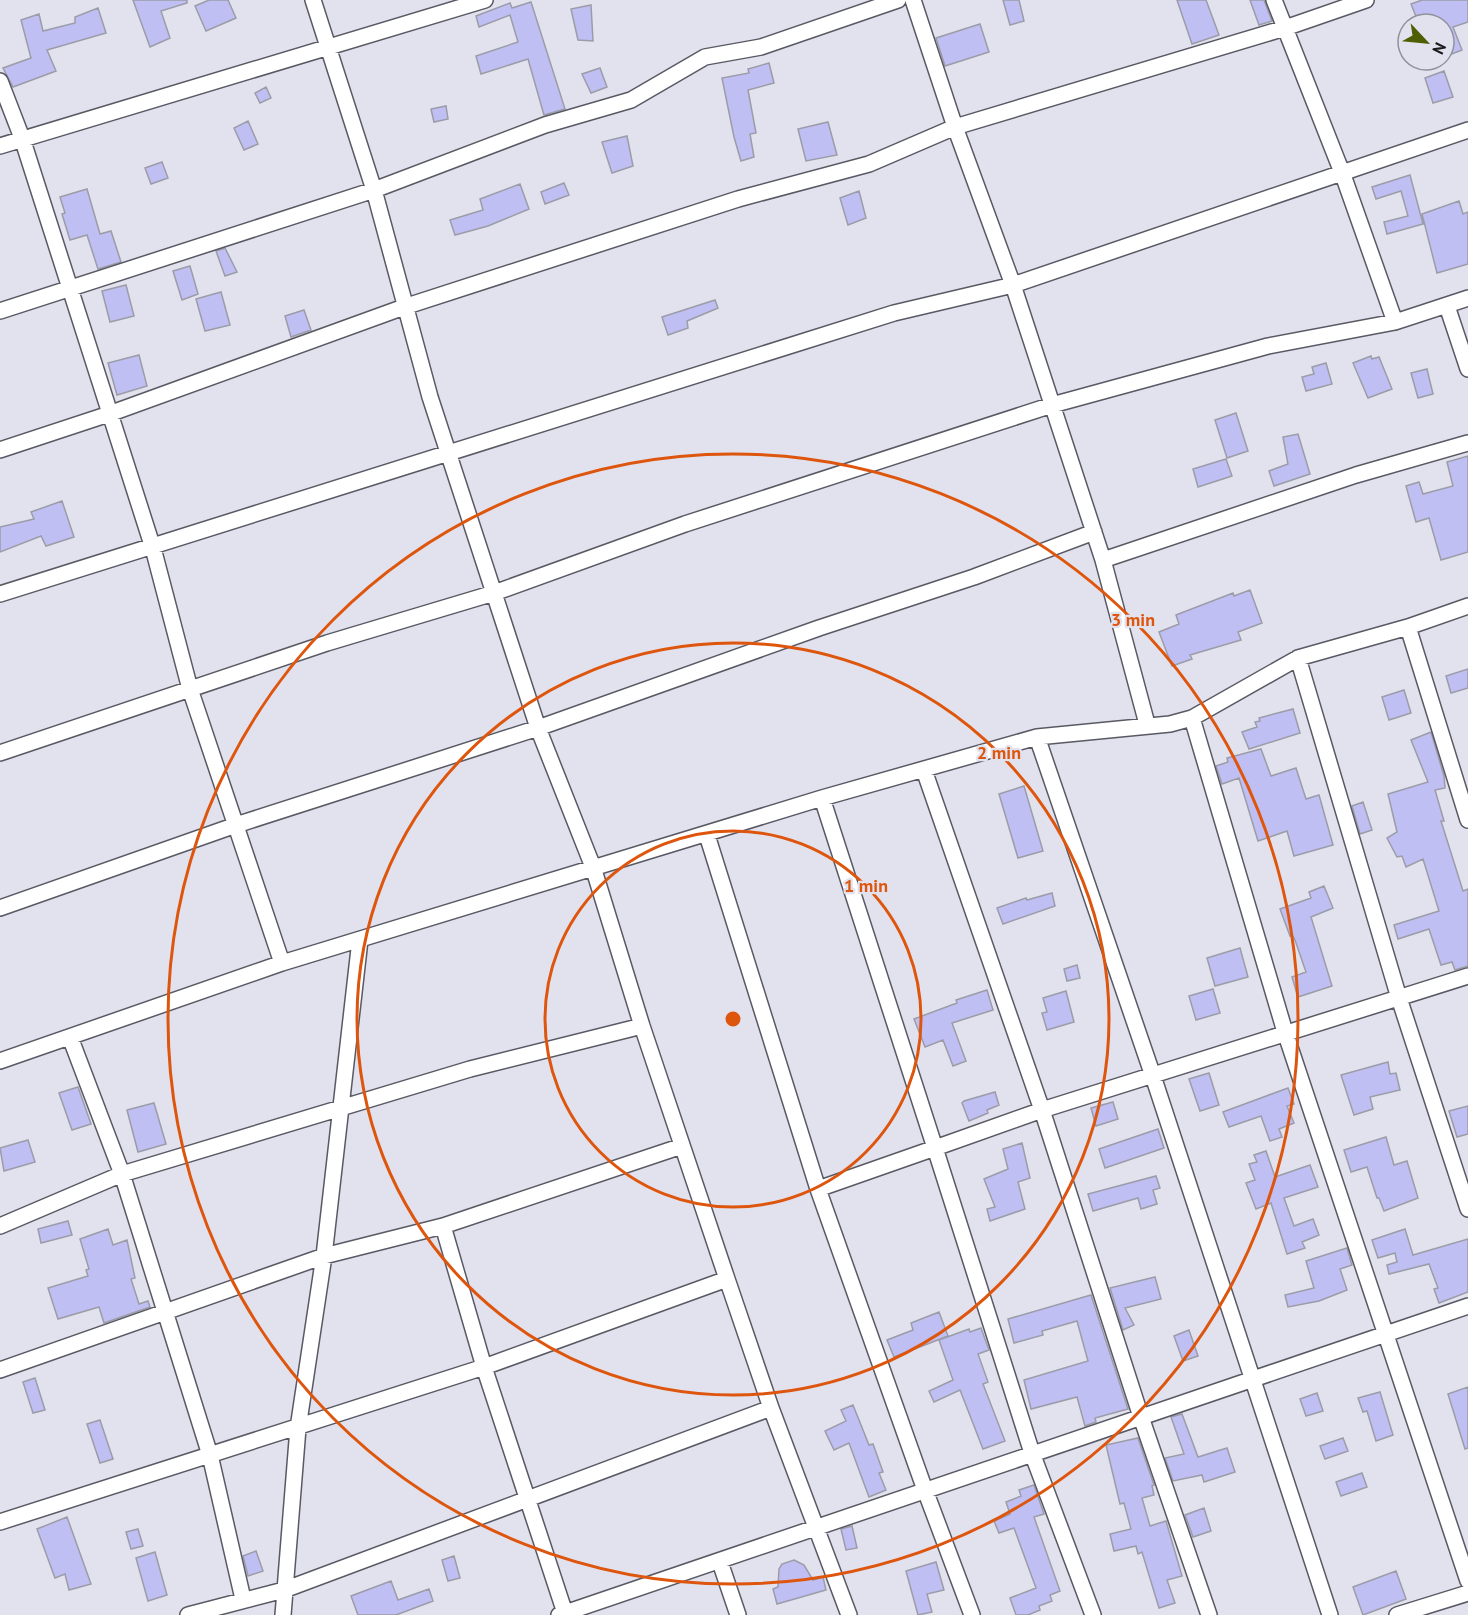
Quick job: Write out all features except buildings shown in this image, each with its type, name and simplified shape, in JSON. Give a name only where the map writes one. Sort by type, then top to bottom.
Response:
[{"type":"street","points":[[313,0],[374,190],[404,307],[448,452],[537,728],[593,867],[642,1026],[771,1408],[849,1615]]},
{"type":"street","points":[[0,146],[485,0]]},
{"type":"street","points":[[0,311],[374,190],[545,125],[631,100],[705,57],[761,47],[898,0]]},
{"type":"street","points":[[913,0],[955,127],[1013,285],[1094,532],[1147,724]]},
{"type":"street","points":[[1274,0],[1343,175],[1395,322]]},
{"type":"street","points":[[0,450],[109,414],[404,307],[738,199],[869,164],[955,127],[1285,28],[1366,0]]},
{"type":"street","points":[[0,81],[22,138],[153,548],[190,689],[282,963]]},
{"type":"street","points":[[0,594],[153,548],[448,452],[894,313],[1013,285],[1343,175],[1468,130]]},
{"type":"street","points":[[0,753],[327,643],[494,593],[684,524],[1052,405],[1268,346],[1395,322],[1468,298]]},
{"type":"street","points":[[1447,306],[1468,369]]},
{"type":"street","points":[[1103,560],[1336,482],[1468,443]]},
{"type":"street","points":[[0,908],[236,825],[537,728],[819,628],[974,578],[1094,532]]},
{"type":"street","points":[[0,1061],[282,963],[822,798],[1037,737],[1147,724],[1170,724],[1192,718],[1298,658],[1408,627],[1468,606]]},
{"type":"street","points":[[1408,627],[1468,820]]},
{"type":"street","points":[[1298,658],[1399,998],[1468,1209]]},
{"type":"street","points":[[1192,718],[1285,1032],[1468,1581]]},
{"type":"street","points":[[1037,737],[1153,1076],[1330,1615]]},
{"type":"street","points":[[924,770],[1042,1110],[1141,1417],[1209,1615]]},
{"type":"street","points":[[822,798],[1032,1453],[1093,1615]]},
{"type":"street","points":[[707,835],[818,1189],[972,1615]]},
{"type":"street","points":[[283,1615],[298,1428],[324,1256],[343,1107],[360,940]]},
{"type":"street","points":[[818,1189],[1042,1110],[1468,976]]},
{"type":"street","points":[[0,1226],[122,1174],[470,1068],[642,1026]]},
{"type":"street","points":[[70,1037],[122,1174],[210,1455],[243,1599]]},
{"type":"street","points":[[0,1370],[165,1310],[324,1256],[443,1226],[682,1146]]},
{"type":"street","points":[[443,1226],[484,1367],[562,1614],[1468,1306]]},
{"type":"street","points":[[0,1522],[484,1367],[727,1279]]},
{"type":"street","points":[[188,1615],[284,1590],[771,1408]]},
{"type":"street","points":[[720,1562],[738,1615]]},
{"type":"street","points":[[1397,1615],[1468,1593]]}]
